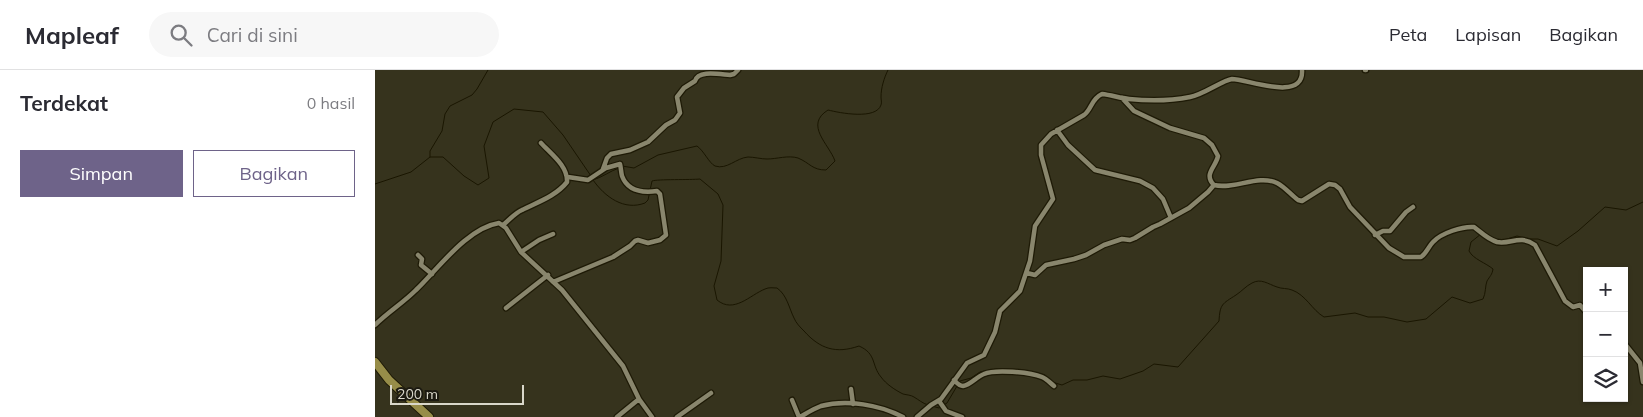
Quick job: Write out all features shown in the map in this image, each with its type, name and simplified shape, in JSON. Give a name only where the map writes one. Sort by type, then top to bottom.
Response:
[{"type":"main road","points":[[375,362],[389,380],[429,417]]},
{"type":"street","points":[[602,171],[607,158],[611,154],[642,145],[659,133],[664,126],[675,120],[680,113],[677,97],[684,88],[695,82],[696,76],[700,72],[730,75],[738,70]]},
{"type":"street","points":[[917,417],[931,405],[940,402],[957,383],[967,363],[984,355],[995,332],[1000,311],[1020,291],[1027,273],[1035,226],[1053,199],[1041,155],[1041,145],[1045,139],[1087,113],[1092,101],[1098,96],[1170,100],[1191,98],[1231,80],[1267,87],[1284,87],[1297,83],[1300,80],[1302,70]]},
{"type":"street","points":[[1122,98],[1134,111],[1170,128],[1204,138],[1212,145],[1218,156],[1216,164],[1208,176],[1214,184],[1229,186],[1271,181],[1279,184],[1299,200],[1329,184],[1335,185],[1340,189],[1350,207],[1375,235],[1393,252],[1404,257],[1424,256],[1437,239],[1457,229],[1469,226],[1474,227],[1483,236],[1498,243],[1520,240],[1532,243],[1567,302],[1573,307],[1580,305],[1586,312]]},
{"type":"street","points":[[1057,130],[1068,145],[1095,170],[1141,181],[1153,188],[1163,199],[1171,218]]},
{"type":"street","points":[[503,225],[520,211],[540,202],[567,182],[568,177],[559,162],[541,143]]},
{"type":"street","points":[[553,282],[613,257],[635,241],[648,243],[665,237],[663,202],[660,194],[657,191],[637,192],[623,178],[620,166],[602,171],[588,180],[568,177]]},
{"type":"street","points":[[1027,273],[1035,275],[1046,265],[1074,259],[1122,239],[1133,239],[1189,208],[1208,192],[1214,184]]},
{"type":"street","points":[[1375,235],[1383,231],[1390,231],[1406,212],[1413,207]]},
{"type":"street","points":[[375,325],[415,291],[464,242],[478,231],[493,224],[503,225],[521,252],[547,275],[623,366],[639,400],[652,417]]},
{"type":"street","points":[[521,252],[553,234]]},
{"type":"street","points":[[418,255],[422,259],[421,265],[432,274]]},
{"type":"street","points":[[506,308],[547,275]]},
{"type":"street","points":[[1628,348],[1640,363],[1643,382]]},
{"type":"street","points":[[957,383],[969,384],[983,374],[1002,371],[1037,375],[1054,386]]},
{"type":"street","points":[[851,389],[853,404]]},
{"type":"street","points":[[677,417],[711,393]]},
{"type":"street","points":[[617,417],[639,400]]},
{"type":"street","points":[[792,400],[799,417],[812,409],[826,405],[853,404],[889,410],[903,417]]},
{"type":"street","points":[[940,402],[946,411],[962,417]]},
{"type":"waterway","points":[[430,157],[430,151],[442,131],[445,114],[450,106],[472,95],[488,70]]},
{"type":"waterway","points":[[622,166],[634,168],[658,155],[697,146],[715,166],[719,167],[748,157],[767,159],[790,157],[798,158],[814,168],[826,170],[835,161],[820,135],[818,122],[821,116],[828,110],[857,114],[872,113],[878,110],[881,104],[882,87],[888,70]]},
{"type":"waterway","points":[[375,184],[411,172],[430,157],[443,157],[464,176],[478,185],[489,178],[484,146],[493,122],[514,109],[543,112],[563,135],[591,176]]},
{"type":"waterway","points":[[593,180],[619,168]]},
{"type":"waterway","points":[[593,180],[603,192],[616,201],[622,204],[637,205],[648,200],[652,181],[700,179],[718,194],[723,205],[721,261],[714,286],[717,300],[723,304],[736,304],[767,288],[777,288],[785,298],[797,323],[816,342],[836,350],[859,346],[865,349],[871,356],[883,380],[894,389],[903,394],[913,396],[928,405]]},
{"type":"waterway","points":[[1529,239],[1538,239],[1557,246],[1578,231],[1605,207],[1626,210],[1643,202]]},
{"type":"waterway","points":[[1037,373],[1045,375],[1052,382],[1062,385],[1073,380],[1087,380],[1103,376],[1120,379],[1143,371],[1154,364],[1178,367],[1219,321],[1220,311],[1225,303],[1250,284],[1258,281],[1297,292],[1324,317],[1355,313],[1368,317],[1384,317],[1407,322],[1426,319],[1452,297],[1470,303],[1483,299],[1487,281],[1493,269],[1473,256],[1469,251],[1471,242],[1481,234]]},
{"type":"waterway","points":[[1500,241],[1517,236],[1525,238]]},
{"type":"waterway","points":[[932,406],[939,408],[947,403],[960,381],[971,378],[980,372],[996,369],[1009,370]]}]
